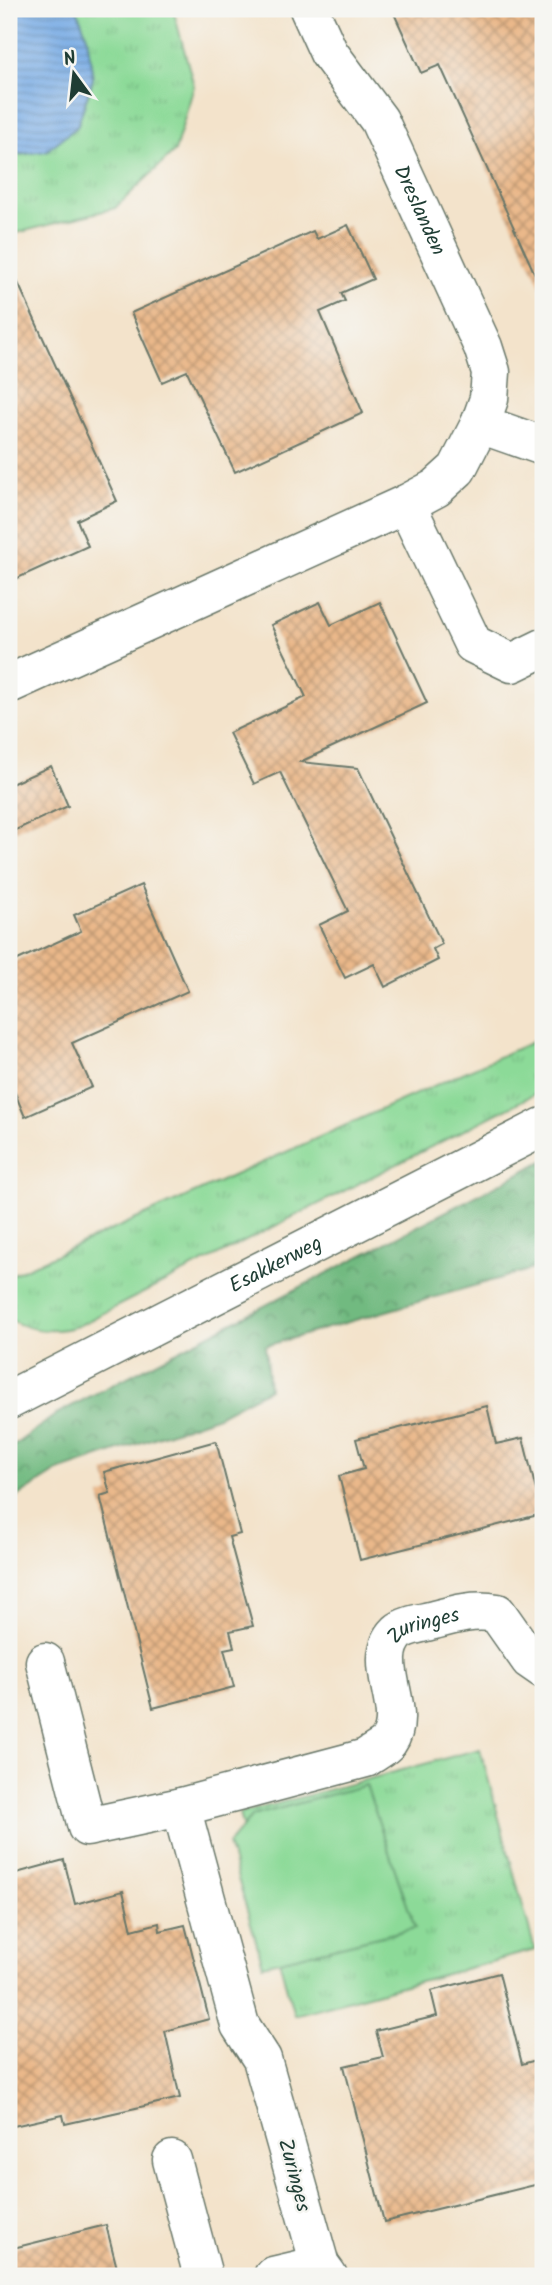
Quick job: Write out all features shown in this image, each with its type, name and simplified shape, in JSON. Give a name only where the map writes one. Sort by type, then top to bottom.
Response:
[{"type":"street","name":"Dreslanden","points":[[9,684],[436,488],[457,468],[480,424],[489,399],[491,372],[483,347],[379,120],[329,53],[309,9]]},
{"type":"street","points":[[480,424],[543,446]]},
{"type":"street","points":[[405,504],[473,643],[512,663],[543,648]]},
{"type":"street","name":"Esakkerweg","points":[[9,1400],[543,1127]]},
{"type":"street","name":"Zuringes","points":[[45,1661],[87,1827],[181,1807],[366,1758],[388,1743],[394,1726],[387,1669],[389,1650],[399,1632],[415,1625],[476,1609],[497,1613],[530,1660],[543,1669]]},
{"type":"street","name":"Zuringes","points":[[181,1807],[240,2025],[262,2059],[324,2270],[274,2276]]},
{"type":"street","points":[[173,2160],[203,2276]]},
{"type":"green space","points":[[77,9],[173,9],[194,86],[175,151],[115,208],[9,235],[9,156],[28,154],[77,127],[93,80],[87,37]]},
{"type":"green space","points":[[543,1037],[543,1090],[78,1326],[43,1330],[26,1327],[9,1319],[9,1276]]},
{"type":"green space","points":[[543,1161],[543,1266],[265,1346],[269,1389],[218,1416],[58,1471],[9,1502],[9,1449],[58,1413]]},
{"type":"green space","points":[[480,1749],[535,1950],[294,2015],[239,1814]]},
{"type":"green space","points":[[366,1785],[415,1928],[263,1965],[228,1844],[252,1816]]},
{"type":"water","points":[[9,9],[77,9],[87,37],[93,79],[77,127],[46,151],[9,156]]},
{"type":"building","points":[[392,9],[543,9],[543,292],[440,65],[421,73]]},
{"type":"building","points":[[348,225],[373,279],[341,293],[345,301],[320,312],[363,413],[235,472],[187,371],[162,382],[131,313],[313,231],[317,239]]},
{"type":"building","points":[[9,263],[117,501],[77,520],[88,546],[9,582]]},
{"type":"building","points":[[320,602],[331,625],[380,602],[427,703],[300,762],[358,768],[442,944],[433,949],[438,960],[385,987],[374,964],[345,978],[319,925],[348,911],[280,772],[254,784],[229,733],[306,697],[271,625]]},
{"type":"building","points":[[51,766],[68,806],[9,833],[9,785]]},
{"type":"building","points":[[141,885],[188,991],[72,1043],[92,1087],[25,1117],[9,1079],[9,964],[81,931],[74,915]]},
{"type":"building","points":[[487,1406],[496,1444],[523,1438],[542,1514],[360,1560],[339,1476],[364,1469],[356,1439]]},
{"type":"building","points":[[216,1441],[240,1534],[229,1537],[253,1626],[230,1631],[234,1647],[224,1649],[234,1687],[153,1708],[100,1496],[110,1493],[104,1472]]},
{"type":"building","points":[[64,1860],[75,1904],[123,1891],[132,1930],[159,1923],[160,1931],[185,1925],[209,2019],[165,2031],[180,2098],[65,2124],[63,2115],[9,2127],[9,1875]]},
{"type":"building","points":[[499,1973],[522,2064],[543,2058],[543,2183],[384,2222],[344,2066],[383,2057],[376,2031],[437,2016],[431,1991]]},
{"type":"building","points":[[106,2225],[119,2276],[9,2276],[9,2249]]}]
